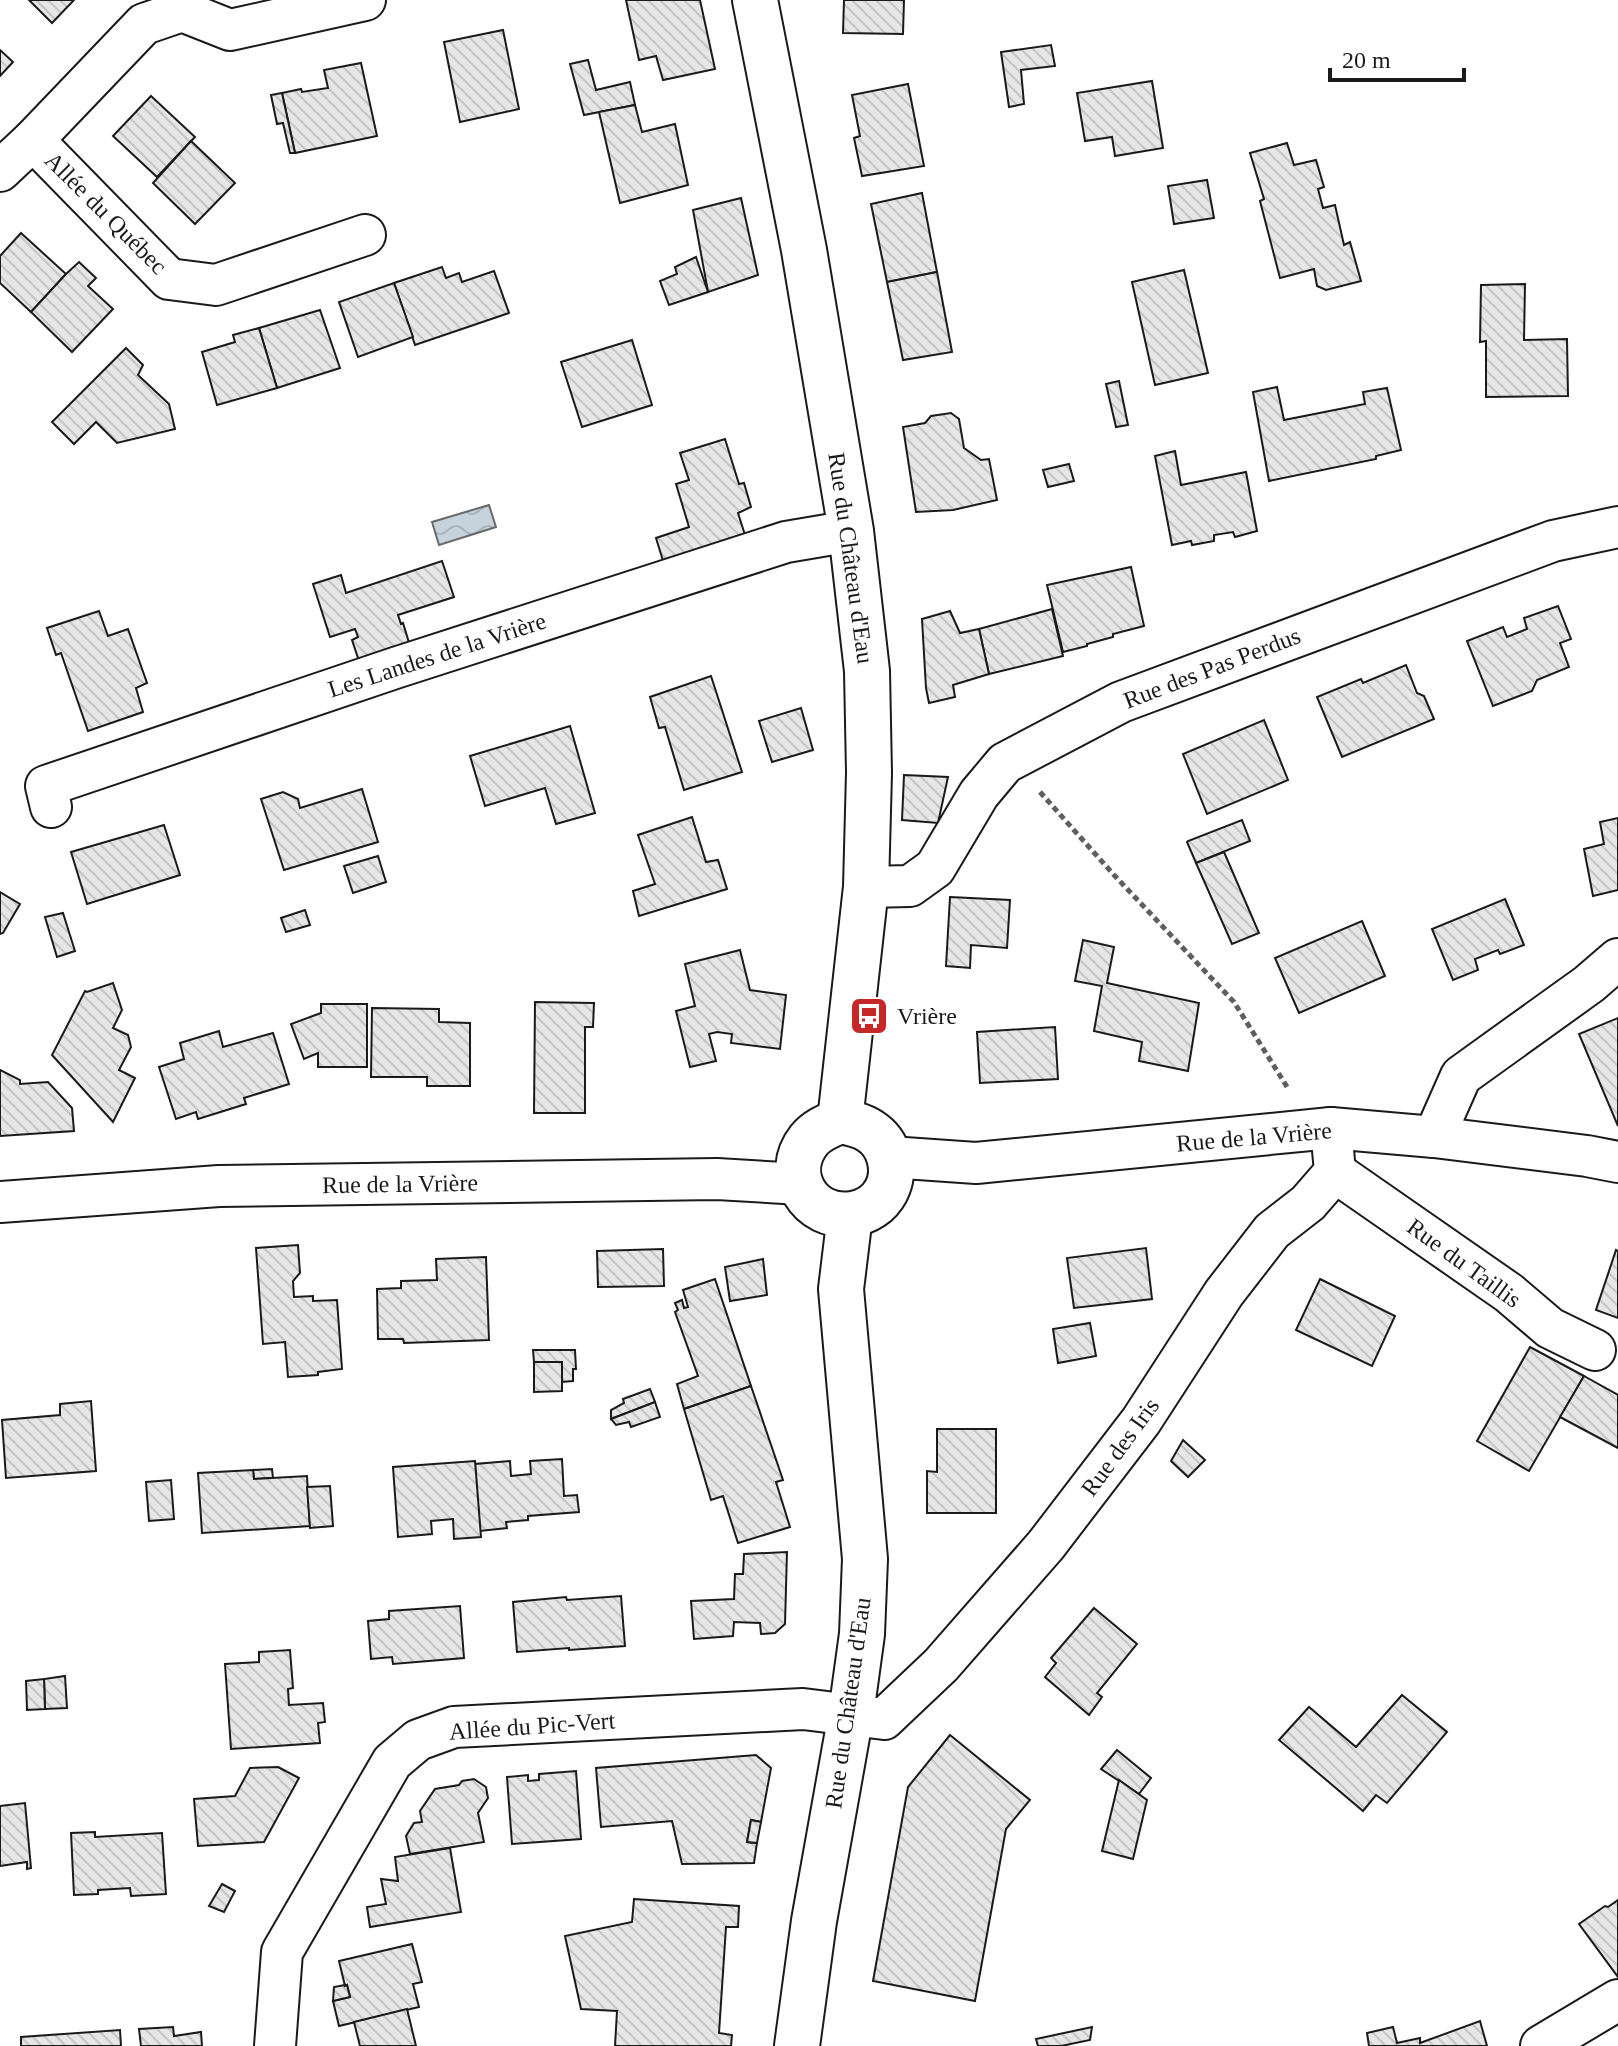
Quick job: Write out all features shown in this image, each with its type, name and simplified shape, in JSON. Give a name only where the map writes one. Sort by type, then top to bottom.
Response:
[{"type":"street","name":"Allée du Québec","points":[[0,171],[144,24],[182,11],[230,30],[365,0]]},
{"type":"street","name":"Rue du Château d'Eau","points":[[755,0],[804,250],[851,531],[867,671],[869,773],[866,887],[840,1121]]},
{"type":"street","name":"Allée du Québec","points":[[33,140],[169,279],[216,285],[365,235]]},
{"type":"street","name":"Rue des Pas Perdus","points":[[866,887],[910,886],[935,868],[979,794],[1005,763],[1121,702],[1553,541],[1618,527]]},
{"type":"street","name":"Les Landes de la Vrière","points":[[51,807],[46,786],[395,668],[786,542],[851,531]]},
{"type":"street","points":[[1434,1137],[1461,1076],[1589,984],[1618,959]]},
{"type":"street","points":[[840,1121],[871,1131],[883,1143],[890,1157],[891,1174],[887,1189],[878,1202],[865,1212],[834,1215],[820,1209],[808,1198],[801,1184],[798,1168],[801,1152],[823,1128],[840,1121]]},
{"type":"street","name":"Rue de la Vrière","points":[[890,1157],[976,1163],[1314,1130],[1434,1137],[1618,1162]]},
{"type":"street","points":[[1314,1130],[1335,1172]]},
{"type":"street","name":"Rue du Taillis","points":[[1335,1172],[1509,1293],[1550,1328],[1595,1350]]},
{"type":"street","name":"Rue des Iris","points":[[851,1714],[884,1719],[941,1665],[1046,1545],[1088,1491],[1141,1421],[1224,1293],[1272,1231],[1308,1203],[1335,1172]]},
{"type":"street","name":"Rue de la Vrière","points":[[0,1202],[219,1186],[717,1179],[801,1184]]},
{"type":"street","name":"Rue du Château d'Eau","points":[[797,2046],[814,1921],[862,1634],[865,1559],[841,1289],[850,1215]]},
{"type":"street","name":"Allée du Pic-Vert","points":[[275,2046],[282,1952],[392,1762],[418,1740],[454,1727],[803,1709],[851,1714]]},
{"type":"street","points":[[1541,2046],[1618,2000]]},
{"type":"path","points":[[1005,763],[1040,793],[1234,1002],[1314,1130]]},
{"type":"water","points":[[489,505],[496,527],[439,545],[432,522]]},
{"type":"building","points":[[29,0],[74,0],[52,23]]},
{"type":"building","points":[[626,0],[700,0],[715,69],[663,80],[656,56],[639,60]]},
{"type":"building","points":[[844,0],[904,0],[903,34],[843,33]]},
{"type":"building","points":[[503,30],[519,109],[460,122],[444,42]]},
{"type":"building","points":[[1051,45],[1055,66],[1021,70],[1024,104],[1009,107],[1001,52]]},
{"type":"building","points":[[0,50],[13,62],[0,76]]},
{"type":"building","points":[[588,60],[596,90],[630,82],[635,105],[584,115],[570,64]]},
{"type":"building","points":[[361,63],[377,136],[295,153],[282,93],[328,88],[324,70]]},
{"type":"building","points":[[1152,81],[1163,148],[1115,156],[1112,137],[1085,141],[1077,93]]},
{"type":"building","points":[[908,84],[924,166],[862,176],[854,138],[860,136],[852,95]]},
{"type":"building","points":[[282,93],[295,153],[290,153],[283,123],[277,124],[271,95]]},
{"type":"building","points":[[151,96],[195,137],[157,177],[113,136]]},
{"type":"building","points":[[635,105],[642,132],[675,124],[688,185],[620,203],[599,112]]},
{"type":"building","points":[[191,141],[235,183],[195,224],[153,183]]},
{"type":"building","points":[[1287,143],[1294,165],[1316,160],[1324,187],[1318,189],[1323,208],[1335,205],[1344,245],[1350,242],[1361,281],[1326,290],[1317,286],[1314,269],[1280,278],[1260,201],[1264,199],[1250,153]]},
{"type":"building","points":[[1207,180],[1214,218],[1174,224],[1168,186]]},
{"type":"building","points":[[922,193],[937,272],[887,282],[871,204]]},
{"type":"building","points":[[741,198],[758,275],[708,292],[693,210]]},
{"type":"building","points":[[21,233],[66,274],[31,312],[0,283],[0,256]]},
{"type":"building","points":[[696,257],[708,292],[669,305],[660,281],[677,274],[675,267]]},
{"type":"building","points":[[79,262],[96,278],[88,286],[113,309],[72,352],[31,312]]},
{"type":"building","points":[[442,267],[446,278],[459,273],[462,282],[494,271],[509,313],[415,345],[394,283]]},
{"type":"building","points":[[1184,270],[1208,373],[1155,385],[1132,282]]},
{"type":"building","points":[[937,272],[952,352],[903,360],[887,282]]},
{"type":"building","points":[[394,283],[413,337],[358,357],[339,302]]},
{"type":"building","points":[[1525,284],[1524,340],[1567,339],[1568,396],[1486,397],[1486,341],[1480,342],[1481,285]]},
{"type":"building","points":[[320,310],[340,368],[277,388],[259,328]]},
{"type":"building","points":[[259,328],[277,388],[217,405],[202,352],[235,342],[233,335]]},
{"type":"building","points":[[632,340],[652,405],[582,427],[561,362]]},
{"type":"building","points":[[126,348],[143,365],[138,375],[169,404],[175,429],[117,443],[96,422],[74,444],[52,422]]},
{"type":"building","points":[[1119,381],[1128,425],[1116,427],[1106,384]]},
{"type":"building","points":[[1277,387],[1284,420],[1365,404],[1363,392],[1387,388],[1401,450],[1376,456],[1376,459],[1269,481],[1253,392]]},
{"type":"building","points":[[951,413],[959,419],[964,448],[981,460],[989,459],[997,500],[953,510],[916,512],[903,427],[925,423],[931,416]]},
{"type":"building","points":[[725,439],[739,484],[744,483],[751,507],[738,513],[746,538],[664,564],[656,538],[689,527],[676,484],[689,480],[680,453]]},
{"type":"building","points":[[1175,451],[1181,485],[1246,472],[1257,531],[1235,537],[1233,532],[1214,535],[1214,541],[1192,545],[1191,541],[1172,545],[1155,456]]},
{"type":"building","points":[[1069,464],[1074,481],[1048,487],[1043,470]]},
{"type":"building","points":[[442,561],[454,597],[398,615],[410,646],[360,664],[352,640],[358,637],[355,629],[330,637],[313,584],[341,575],[346,593]]},
{"type":"building","points":[[1131,567],[1144,626],[1063,652],[1047,585]]},
{"type":"building","points":[[1558,606],[1571,639],[1560,643],[1569,667],[1537,680],[1532,691],[1493,706],[1467,641],[1503,627],[1507,637],[1527,629],[1524,618]]},
{"type":"building","points":[[1052,609],[1063,656],[989,674],[979,629]]},
{"type":"building","points":[[99,611],[108,636],[128,629],[147,683],[136,688],[143,712],[88,731],[61,653],[56,655],[47,628]]},
{"type":"building","points":[[950,611],[960,633],[979,629],[989,674],[953,685],[955,697],[929,703],[922,619]]},
{"type":"building","points":[[1406,665],[1417,693],[1424,696],[1434,719],[1342,757],[1317,697]]},
{"type":"building","points":[[711,676],[742,772],[684,790],[665,727],[659,728],[650,697]]},
{"type":"building","points":[[801,708],[813,750],[772,762],[759,721]]},
{"type":"building","points":[[1264,720],[1288,780],[1207,814],[1183,754]]},
{"type":"building","points":[[570,726],[595,813],[556,824],[545,788],[485,806],[470,756]]},
{"type":"building","points":[[904,775],[948,777],[938,823],[902,820]]},
{"type":"building","points":[[362,789],[378,842],[284,870],[261,799],[283,792],[298,799],[300,808]]},
{"type":"building","points":[[692,817],[706,862],[718,860],[727,889],[639,916],[633,891],[655,884],[638,835]]},
{"type":"building","points":[[1618,818],[1618,890],[1593,896],[1584,849],[1604,844],[1600,822]]},
{"type":"building","points":[[1242,820],[1250,841],[1196,863],[1188,841]]},
{"type":"building","points":[[164,825],[180,875],[87,904],[71,852]]},
{"type":"building","points":[[1224,852],[1259,933],[1232,944],[1196,863]]},
{"type":"building","points":[[378,856],[386,882],[353,893],[344,866]]},
{"type":"building","points":[[0,892],[20,904],[0,934]]},
{"type":"building","points":[[950,897],[1010,900],[1007,948],[971,945],[970,968],[946,966]]},
{"type":"building","points":[[1505,899],[1524,945],[1475,959],[1478,970],[1453,980],[1432,929]]},
{"type":"building","points":[[305,910],[310,925],[286,932],[281,918]]},
{"type":"building","points":[[63,913],[75,951],[57,957],[45,917]]},
{"type":"building","points":[[1362,921],[1385,976],[1299,1013],[1275,958]]},
{"type":"building","points":[[1083,940],[1114,947],[1107,983],[1199,1003],[1188,1071],[1139,1061],[1142,1042],[1094,1031],[1102,986],[1075,981]]},
{"type":"building","points":[[740,950],[750,990],[786,995],[780,1049],[731,1043],[732,1034],[717,1032],[709,1034],[716,1061],[690,1067],[676,1011],[695,1006],[685,964]]},
{"type":"building","points":[[113,983],[122,1010],[113,1028],[128,1035],[131,1047],[119,1070],[135,1078],[113,1122],[52,1055],[85,991]]},
{"type":"building","points":[[535,1002],[594,1003],[593,1027],[585,1027],[585,1113],[534,1113]]},
{"type":"building","points":[[321,1004],[367,1004],[367,1067],[318,1067],[318,1053],[304,1059],[291,1024],[321,1013]]},
{"type":"building","points":[[372,1008],[439,1009],[439,1022],[470,1023],[470,1086],[427,1086],[427,1077],[371,1077]]},
{"type":"building","points":[[1618,1018],[1618,1126],[1579,1034]]},
{"type":"building","points":[[1055,1027],[1058,1079],[980,1083],[977,1032]]},
{"type":"building","points":[[219,1031],[223,1047],[273,1033],[289,1084],[244,1098],[246,1104],[198,1119],[196,1112],[176,1119],[159,1067],[184,1059],[180,1043]]},
{"type":"building","points":[[0,1070],[20,1080],[20,1084],[48,1082],[72,1108],[74,1131],[0,1136]]},
{"type":"building","points":[[298,1245],[300,1273],[293,1281],[294,1297],[313,1296],[313,1301],[337,1300],[342,1369],[318,1372],[318,1375],[288,1377],[285,1342],[263,1344],[256,1248]]},
{"type":"building","points":[[1146,1248],[1152,1299],[1074,1308],[1067,1258]]},
{"type":"building","points":[[663,1249],[664,1286],[598,1287],[597,1251]]},
{"type":"building","points":[[1618,1251],[1618,1318],[1596,1310]]},
{"type":"building","points":[[486,1257],[489,1340],[404,1343],[403,1339],[378,1339],[377,1289],[401,1288],[401,1281],[437,1280],[436,1259]]},
{"type":"building","points":[[763,1259],[767,1295],[730,1301],[725,1267]]},
{"type":"building","points":[[715,1279],[751,1386],[684,1409],[677,1384],[698,1376],[675,1312],[678,1310],[675,1303],[682,1300],[684,1308],[688,1307],[683,1290]]},
{"type":"building","points":[[1320,1279],[1395,1316],[1372,1366],[1296,1330]]},
{"type":"building","points":[[1090,1323],[1096,1356],[1058,1363],[1053,1329]]},
{"type":"building","points":[[1530,1347],[1584,1376],[1529,1471],[1477,1441]]},
{"type":"building","points":[[533,1350],[575,1350],[573,1381],[562,1382],[562,1362],[534,1362]]},
{"type":"building","points":[[534,1362],[562,1362],[562,1391],[534,1392]]},
{"type":"building","points":[[1584,1376],[1618,1395],[1618,1448],[1560,1417]]},
{"type":"building","points":[[751,1386],[783,1480],[776,1482],[790,1527],[738,1543],[723,1496],[711,1500],[684,1409]]},
{"type":"building","points":[[650,1389],[655,1402],[611,1419],[611,1410],[624,1403],[623,1399]]},
{"type":"building","points":[[91,1401],[96,1471],[6,1478],[2,1420],[60,1415],[60,1404]]},
{"type":"building","points":[[655,1402],[660,1417],[631,1427],[629,1422],[616,1425],[611,1419]]},
{"type":"building","points":[[937,1429],[996,1429],[996,1513],[927,1513],[927,1471],[937,1472]]},
{"type":"building","points":[[1183,1440],[1205,1460],[1188,1477],[1171,1461]]},
{"type":"building","points":[[562,1459],[564,1496],[577,1495],[579,1512],[528,1516],[528,1520],[506,1522],[507,1528],[480,1531],[475,1464],[510,1461],[511,1476],[531,1474],[530,1461]]},
{"type":"building","points":[[475,1461],[481,1537],[454,1539],[453,1519],[431,1521],[432,1534],[398,1537],[393,1467]]},
{"type":"building","points":[[272,1469],[273,1478],[254,1479],[253,1470]]},
{"type":"building","points":[[253,1470],[254,1479],[307,1476],[310,1526],[202,1533],[198,1473]]},
{"type":"building","points":[[171,1480],[174,1519],[149,1521],[146,1482]]},
{"type":"building","points":[[330,1486],[333,1526],[310,1528],[307,1487]]},
{"type":"building","points":[[787,1552],[785,1624],[775,1633],[761,1634],[760,1623],[734,1622],[733,1636],[694,1639],[691,1601],[734,1599],[735,1574],[743,1574],[744,1554]]},
{"type":"building","points":[[621,1596],[625,1646],[517,1652],[513,1602]]},
{"type":"building","points":[[460,1606],[464,1658],[393,1664],[392,1657],[371,1659],[368,1621],[389,1619],[389,1611]]},
{"type":"building","points":[[1094,1608],[1137,1644],[1097,1693],[1102,1697],[1089,1715],[1045,1677],[1056,1663],[1051,1658]]},
{"type":"building","points":[[290,1650],[293,1688],[288,1689],[289,1705],[323,1703],[325,1722],[318,1723],[320,1743],[231,1749],[225,1664],[259,1662],[259,1652]]},
{"type":"building","points":[[65,1676],[67,1708],[45,1709],[44,1679]]},
{"type":"building","points":[[44,1679],[45,1709],[27,1710],[26,1681]]},
{"type":"building","points":[[1402,1695],[1447,1732],[1387,1803],[1376,1795],[1363,1811],[1279,1740],[1309,1707],[1356,1747]]},
{"type":"building","points":[[950,1735],[1030,1800],[1006,1829],[975,2001],[873,1981],[908,1787]]},
{"type":"building","points":[[1117,1750],[1151,1778],[1139,1794],[1101,1769]]},
{"type":"building","points":[[756,1755],[771,1768],[761,1822],[751,1820],[747,1842],[757,1843],[754,1863],[682,1864],[672,1821],[601,1827],[596,1768]]},
{"type":"building","points":[[278,1767],[299,1778],[264,1842],[198,1846],[194,1799],[235,1796],[250,1768]]},
{"type":"building","points":[[576,1771],[581,1839],[512,1844],[507,1777],[528,1775],[528,1781],[539,1780],[539,1774]]},
{"type":"building","points":[[474,1779],[486,1787],[488,1798],[478,1813],[484,1842],[410,1854],[406,1836],[414,1823],[422,1822],[420,1811],[435,1789]]},
{"type":"building","points":[[1119,1780],[1147,1800],[1133,1859],[1102,1851]]},
{"type":"building","points":[[25,1803],[31,1868],[27,1869],[27,1862],[0,1866],[0,1806]]},
{"type":"building","points":[[751,1820],[761,1822],[757,1843],[747,1842]]},
{"type":"building","points":[[95,1832],[95,1837],[162,1833],[166,1894],[131,1896],[130,1888],[74,1895],[71,1833]]},
{"type":"building","points":[[450,1848],[461,1912],[370,1927],[367,1907],[386,1904],[381,1879],[398,1881],[395,1857]]},
{"type":"building","points":[[222,1884],[235,1891],[224,1912],[209,1906]]},
{"type":"building","points":[[634,1899],[739,1906],[738,1927],[726,1927],[719,2033],[732,2035],[731,2046],[615,2046],[617,2011],[581,2009],[565,1936],[632,1922]]},
{"type":"building","points":[[1618,1900],[1618,1977],[1579,1924]]},
{"type":"building","points":[[412,1944],[422,1982],[413,1984],[419,2007],[339,2026],[333,2001],[350,1997],[339,1961]]},
{"type":"building","points":[[345,1985],[350,1997],[333,2001],[334,1987]]},
{"type":"building","points":[[407,2009],[416,2046],[360,2046],[354,2022]]},
{"type":"building","points":[[1480,2021],[1487,2046],[1369,2046],[1367,2033],[1393,2027],[1397,2043],[1420,2038],[1420,2043]]},
{"type":"building","points":[[173,2027],[174,2036],[201,2032],[202,2046],[141,2046],[139,2029]]},
{"type":"building","points":[[1092,2027],[1090,2040],[1061,2046],[1038,2046],[1036,2039]]},
{"type":"building","points":[[120,2030],[121,2046],[21,2046],[21,2037]]},
{"type":"place","name":"Vrière","points":[[869,1016]]}]
